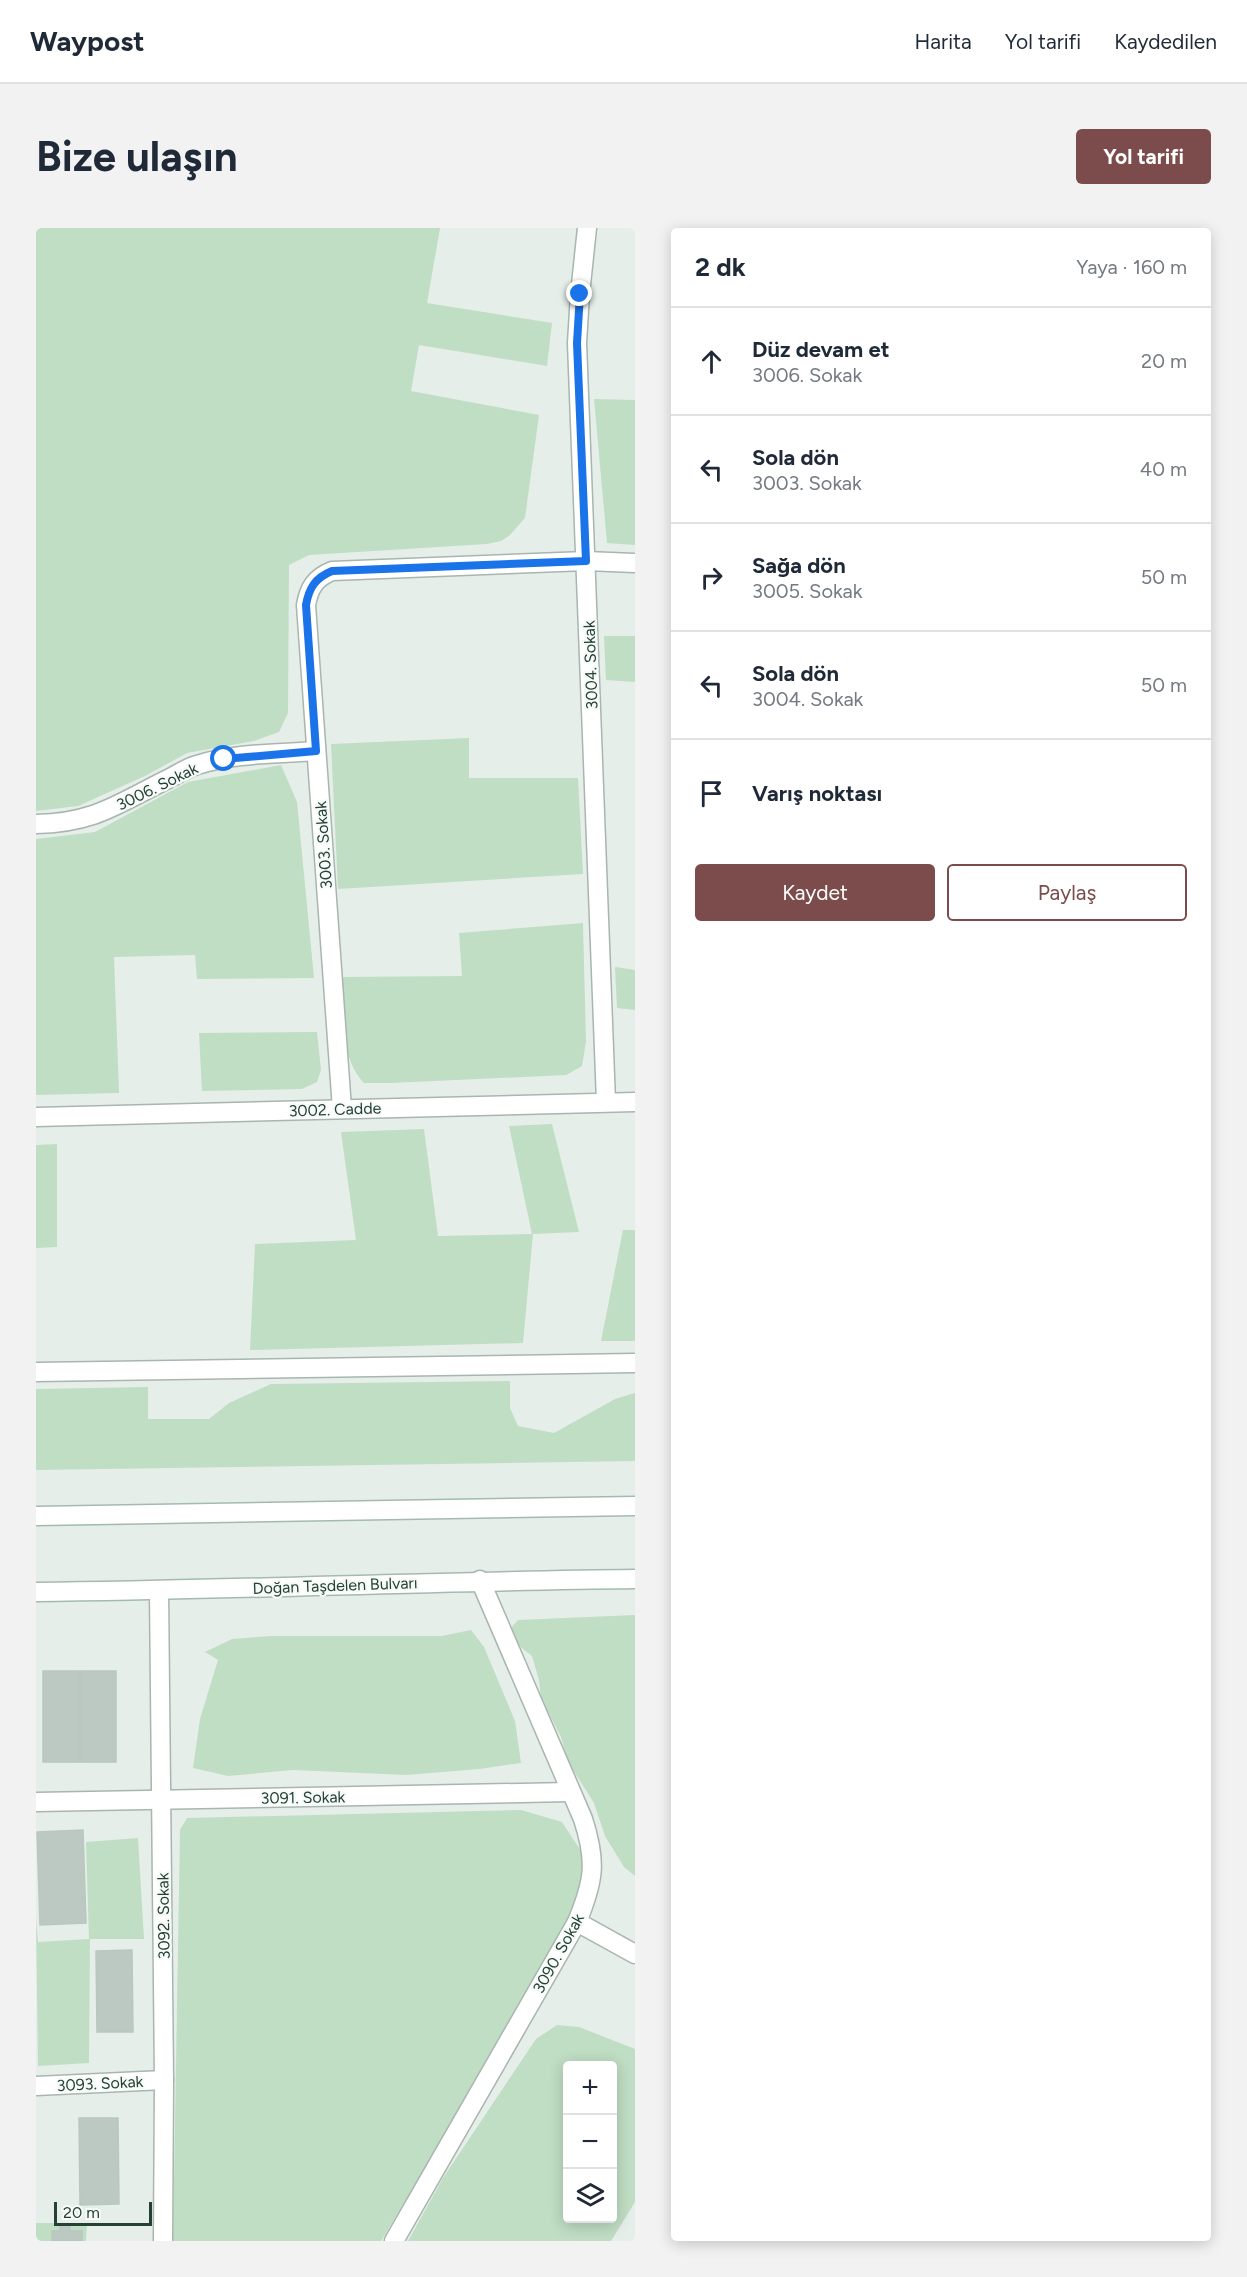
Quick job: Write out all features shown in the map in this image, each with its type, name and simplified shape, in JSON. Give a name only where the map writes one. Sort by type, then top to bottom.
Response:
[{"type":"street","name":"3004. Sokak","points":[[587,228],[577,343],[606,1102]]},
{"type":"street","points":[[586,561],[635,563]]},
{"type":"street","name":"3003. Sokak","points":[[342,1109],[306,605],[308,593],[314,582],[332,571],[586,561]]},
{"type":"street","name":"3006. Sokak","points":[[36,824],[61,824],[85,819],[117,806],[197,765],[234,758],[316,751]]},
{"type":"street","name":"3002. Cadde","points":[[36,1117],[635,1102]]},
{"type":"street","points":[[36,1372],[635,1363]]},
{"type":"street","points":[[36,1516],[635,1506]]},
{"type":"street","name":"Doğan Taşdelen Bulvarı","points":[[36,1592],[159,1591],[480,1580],[635,1579]]},
{"type":"street","name":"3090. Sokak","points":[[394,2241],[577,1922],[588,1896],[593,1872],[591,1845],[583,1819],[480,1580]]},
{"type":"street","name":"3092. Sokak","points":[[159,1591],[164,2080],[163,2241]]},
{"type":"street","name":"3091. Sokak","points":[[36,1802],[570,1792]]},
{"type":"street","points":[[577,1922],[635,1954]]},
{"type":"street","name":"3093. Sokak","points":[[36,2086],[164,2080]]},
{"type":"green space","points":[[36,228],[440,228],[427,303],[552,323],[547,366],[419,345],[411,391],[539,415],[525,518],[510,535],[501,541],[487,544],[309,555],[289,565],[288,713],[279,732],[254,741],[187,753],[145,776],[78,806],[36,811]]},
{"type":"green space","points":[[594,399],[635,400],[635,545],[607,543]]},
{"type":"green space","points":[[604,636],[635,636],[635,682],[606,680]]},
{"type":"green space","points":[[469,738],[469,778],[578,778],[583,874],[338,889],[331,744]]},
{"type":"green space","points":[[281,765],[297,802],[314,978],[197,979],[195,955],[114,957],[119,1093],[36,1095],[36,839],[95,832],[188,782]]},
{"type":"green space","points":[[583,923],[586,1042],[582,1066],[566,1075],[391,1083],[364,1083],[356,1072],[350,1060],[344,1033],[341,977],[462,976],[459,933]]},
{"type":"green space","points":[[615,967],[635,970],[635,1010],[617,1008]]},
{"type":"green space","points":[[317,1032],[321,1070],[317,1082],[302,1089],[202,1091],[199,1033]]},
{"type":"green space","points":[[552,1124],[579,1232],[533,1234],[523,1343],[250,1350],[255,1244],[356,1240],[341,1132],[424,1129],[438,1236],[532,1234],[509,1126]]},
{"type":"green space","points":[[57,1144],[57,1247],[36,1248],[36,1145]]},
{"type":"green space","points":[[623,1230],[635,1230],[635,1341],[601,1341]]},
{"type":"green space","points":[[510,1381],[510,1408],[518,1426],[554,1433],[615,1399],[635,1393],[635,1461],[36,1470],[36,1389],[148,1387],[148,1419],[209,1419],[229,1403],[271,1384]]},
{"type":"green space","points":[[635,1615],[635,1876],[624,1867],[605,1836],[594,1803],[568,1762],[561,1737],[541,1698],[539,1680],[532,1656],[518,1645],[510,1629],[518,1620]]},
{"type":"green space","points":[[471,1630],[484,1647],[515,1721],[521,1763],[406,1775],[293,1770],[228,1776],[193,1768],[200,1719],[218,1660],[205,1652],[232,1639],[271,1636],[442,1636]]},
{"type":"green space","points":[[521,1810],[562,1822],[583,1854],[584,1882],[572,1919],[517,2016],[381,2241],[173,2241],[180,1830],[187,1818]]},
{"type":"green space","points":[[138,1838],[144,1939],[90,1939],[89,2063],[38,2066],[36,1918],[38,1942],[89,1939],[86,1842]]},
{"type":"green space","points":[[557,2025],[579,2027],[635,2049],[635,2202],[611,2241],[408,2241],[443,2178],[536,2039]]},
{"type":"green space","points":[[36,2223],[87,2223],[86,2241],[36,2241]]},
{"type":"building","points":[[43,1671],[80,1671],[80,1762],[43,1762]]},
{"type":"building","points":[[80,1671],[116,1671],[116,1762],[80,1762]]},
{"type":"building","points":[[83,1830],[86,1923],[40,1925],[37,1832]]},
{"type":"building","points":[[132,1950],[133,2032],[97,2032],[96,1951]]},
{"type":"building","points":[[79,2118],[118,2118],[119,2204],[80,2205]]},
{"type":"building","points":[[60,2225],[70,2225],[70,2231],[82,2231],[82,2241],[52,2241],[52,2231],[60,2231]]},
{"type":"route","points":[[224,759],[316,751],[306,605],[308,593],[314,582],[323,575],[332,571],[586,561],[577,343],[580,294]]}]
